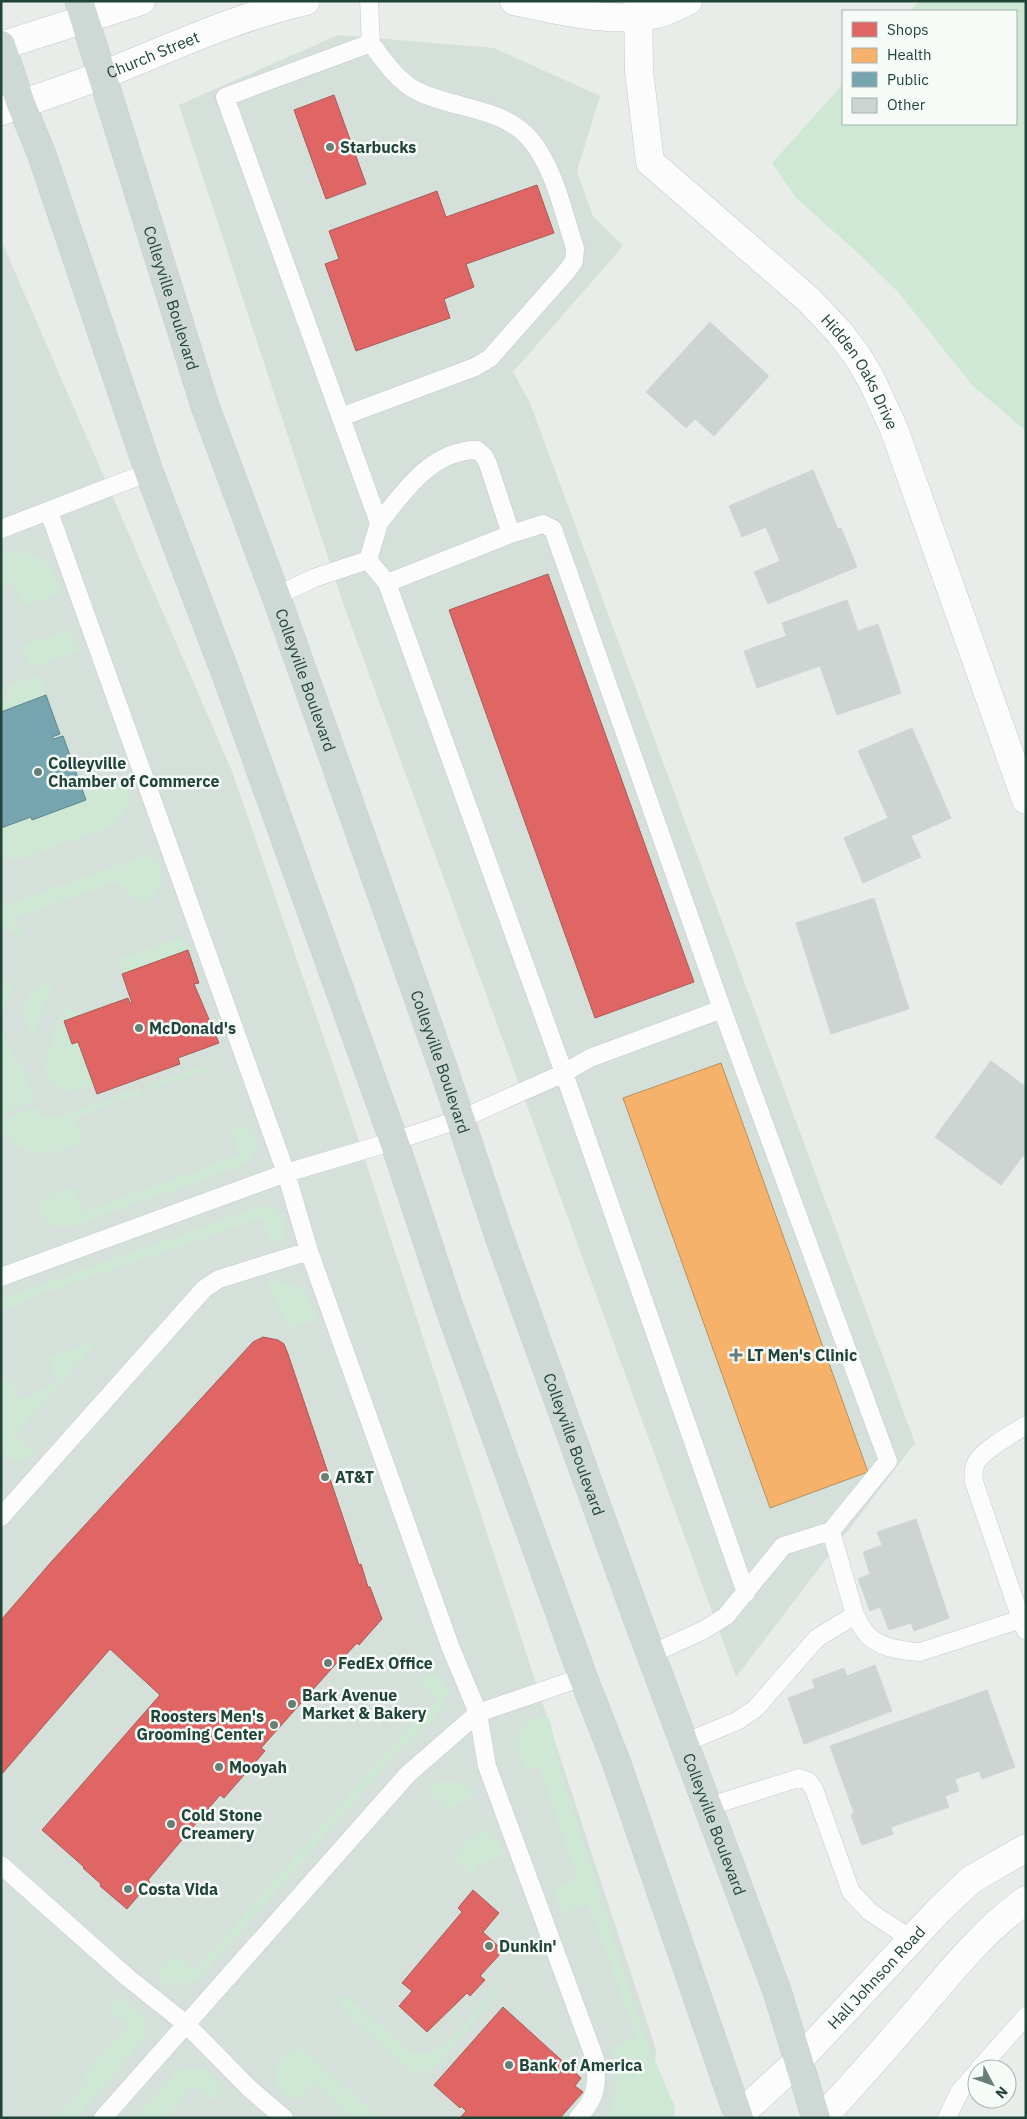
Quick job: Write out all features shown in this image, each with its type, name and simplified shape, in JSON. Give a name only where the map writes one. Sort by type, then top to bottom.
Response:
[{"type":"main road","name":"Colleyville Boulevard","points":[[82,10],[205,406],[276,596],[460,1119],[500,1239],[651,1654],[777,1991],[797,2062],[816,2118]]},
{"type":"main road","points":[[1,46],[11,107],[42,155],[149,472],[231,686],[394,1141],[451,1314],[583,1678],[617,1764],[738,2117]]},
{"type":"street","points":[[1,46],[82,10],[141,1]]},
{"type":"street","name":"Church Street","points":[[11,107],[102,75],[218,28],[281,7],[306,1]]},
{"type":"street","points":[[514,1],[583,14],[613,17],[638,9],[653,15],[688,1]]},
{"type":"street","name":"Hidden Oaks Drive","points":[[638,9],[639,71],[650,162],[809,300],[840,333],[858,357],[872,381],[894,429],[1026,800]]},
{"type":"street","name":"Hall Johnson Road","points":[[738,2117],[797,2062],[911,1939],[972,1879],[1026,1848]]},
{"type":"street","points":[[822,2118],[866,2072],[966,1954],[998,1921],[1026,1900]]},
{"type":"lane","points":[[341,417],[475,367],[490,358],[567,271],[574,261],[576,248],[548,167],[540,152],[528,137],[516,126],[496,116],[419,92],[406,84],[388,66],[371,43],[369,1]]},
{"type":"lane","points":[[371,43],[225,97],[379,523]]},
{"type":"lane","points":[[368,560],[379,523],[419,475],[438,462],[464,450],[477,450],[484,456],[512,534]]},
{"type":"lane","points":[[1,530],[149,472]]},
{"type":"lane","points":[[49,512],[286,1173],[309,1251],[450,1646],[478,1713],[487,1766],[595,2059],[597,2079],[594,2098],[578,2118]]},
{"type":"lane","points":[[387,582],[543,524],[553,529],[722,1008],[888,1461],[831,1530],[782,1546],[726,1616],[704,1630],[651,1654]]},
{"type":"lane","points":[[276,596],[314,578],[368,560]]},
{"type":"lane","points":[[368,560],[387,582],[564,1073],[746,1593]]},
{"type":"lane","points":[[1,1277],[286,1173],[460,1119],[564,1073],[590,1058],[722,1008]]},
{"type":"lane","points":[[1,1517],[204,1289],[219,1279],[309,1251]]},
{"type":"lane","points":[[831,1530],[856,1615],[865,1634],[875,1641],[903,1651],[920,1652],[1023,1625],[974,1482],[973,1472],[976,1462],[984,1454],[1026,1424]]},
{"type":"lane","points":[[684,1743],[737,1721],[755,1710],[817,1638],[856,1615]]},
{"type":"lane","points":[[103,2118],[408,1774],[478,1713],[583,1678]]},
{"type":"lane","points":[[708,1807],[799,1778],[808,1781],[814,1789],[851,1892],[870,1912],[911,1939]]},
{"type":"lane","points":[[1,1865],[122,1972],[186,2024],[249,2088],[284,2118]]},
{"type":"lane","points":[[988,2059],[1026,2016]]},
{"type":"lane","points":[[947,2118],[960,2091],[967,2083]]},
{"type":"shaded area","points":[[338,35],[494,48],[600,96],[577,171],[593,216],[623,246],[513,372],[530,403],[915,1443],[736,1677],[343,603],[179,105]]},
{"type":"shaded area","points":[[1,240],[232,771],[350,1114],[656,2050],[648,2118],[1,2118]]},
{"type":"green space","points":[[919,1],[1026,1],[1026,431],[972,385],[898,292],[858,253],[796,198],[772,163],[842,85],[842,125],[1017,125],[1017,10],[911,10]]},
{"type":"green space","points":[[15,552],[27,554],[43,561],[57,578],[60,593],[23,607],[14,582],[1,587],[1,554]]},
{"type":"green space","points":[[66,631],[74,637],[81,650],[30,668],[23,648],[24,644]]},
{"type":"green space","points":[[39,675],[46,695],[1,712],[1,702],[10,698],[6,687]]},
{"type":"green space","points":[[124,778],[129,781],[128,803],[123,814],[113,824],[105,829],[21,859],[11,859],[5,853],[2,845],[1,828],[31,817],[32,820],[86,800],[83,792]]},
{"type":"green space","points":[[148,856],[155,860],[159,866],[161,879],[156,893],[146,903],[141,903],[116,882],[11,919],[24,932],[22,935],[13,932],[1,923],[1,906]]},
{"type":"green space","points":[[177,939],[184,941],[188,950],[123,973],[119,959]]},
{"type":"green space","points":[[13,981],[14,984],[3,1007],[1,1026],[1,989]]},
{"type":"green space","points":[[50,983],[51,985],[35,1032],[32,1034],[26,1018],[26,1003],[34,991]]},
{"type":"green space","points":[[64,1007],[76,1012],[77,1016],[65,1021],[78,1042],[93,1085],[73,1090],[63,1090],[53,1084],[46,1076],[45,1069],[48,1051]]},
{"type":"green space","points":[[1,1026],[5,1041],[23,1068],[33,1100],[1,1115]]},
{"type":"green space","points":[[208,1065],[212,1069],[147,1090],[147,1085]]},
{"type":"green space","points":[[137,1089],[140,1090],[141,1094],[124,1100],[120,1099],[117,1102],[75,1118],[83,1143],[72,1147],[49,1152],[29,1150],[10,1140],[1,1130],[1,1121],[32,1108],[36,1108],[44,1116],[58,1117]]},
{"type":"green space","points":[[241,1126],[252,1134],[255,1146],[251,1157],[241,1166],[73,1226],[62,1227],[52,1225],[40,1214],[41,1202],[44,1199],[54,1193],[74,1187],[83,1212],[239,1155],[231,1130]]},
{"type":"green space","points":[[268,1206],[276,1210],[282,1217],[287,1235],[284,1239],[271,1243],[262,1218],[30,1298],[1,1312],[1,1301],[12,1295],[259,1207]]},
{"type":"green space","points":[[273,1281],[297,1287],[310,1303],[316,1320],[291,1328],[283,1317],[266,1282]]},
{"type":"green space","points":[[94,1342],[95,1344],[15,1435],[34,1452],[24,1461],[16,1461],[9,1458],[3,1434],[1,1384],[11,1379],[20,1401],[57,1382],[49,1360],[50,1357]]},
{"type":"green space","points":[[433,1674],[444,1682],[447,1692],[444,1703],[428,1725],[399,1750],[198,1980],[176,1983],[169,1986],[161,1981],[161,1970],[176,1954],[196,1970],[380,1760],[437,1699],[419,1681],[427,1675]]},
{"type":"green space","points":[[545,1716],[550,1719],[560,1771],[644,2035],[675,2107],[675,2118],[606,2118],[616,2092],[617,2083],[613,2048],[637,2037],[588,1904],[563,1913],[554,1890],[578,1879],[539,1766],[526,1771],[524,1769],[518,1744],[523,1728],[528,1722]]},
{"type":"green space","points":[[443,1781],[456,1782],[473,1788],[474,1794],[450,1811],[426,1789]]},
{"type":"green space","points":[[484,1831],[495,1837],[504,1856],[480,1866],[475,1866],[477,1872],[473,1876],[453,1858],[471,1838]]},
{"type":"green space","points":[[499,1985],[501,1989],[495,1997],[431,2072],[420,2069],[415,2075],[349,2016],[339,2001],[341,1996],[347,1996],[408,2050],[427,2053],[438,2049],[452,2038]]},
{"type":"green space","points":[[123,2000],[143,2016],[145,2038],[76,2118],[57,2118],[88,2083],[82,2077],[127,2027],[127,2023],[108,2008],[115,2001]]},
{"type":"green space","points":[[293,2049],[304,2050],[379,2118],[353,2118],[314,2083],[300,2099],[297,2100],[288,2096],[278,2084],[276,2077],[280,2062]]},
{"type":"green space","points":[[200,2068],[206,2070],[226,2088],[213,2100],[194,2086],[165,2118],[135,2118],[178,2070]]},
{"type":"building: Shops","name":"Starbucks","points":[[334,95],[366,184],[326,199],[294,110]]},
{"type":"building: Shops","points":[[537,185],[554,233],[466,264],[474,287],[444,299],[450,318],[356,351],[325,264],[339,259],[329,231],[437,191],[446,217]]},
{"type":"building: Shops","points":[[548,574],[694,982],[595,1018],[449,610]]},
{"type":"building: Shops","name":"McDonald's","points":[[188,950],[199,983],[194,984],[219,1043],[178,1058],[180,1064],[97,1094],[78,1042],[72,1044],[64,1021],[128,998],[130,1003],[132,1003],[122,974]]},
{"type":"building: Shops","points":[[263,1337],[278,1340],[284,1344],[359,1565],[361,1564],[368,1587],[370,1587],[382,1619],[359,1645],[357,1643],[341,1658],[261,1748],[265,1751],[224,1798],[220,1795],[148,1880],[150,1882],[127,1909],[100,1886],[101,1884],[84,1867],[42,1830],[160,1695],[110,1649],[1,1775],[1,1620],[52,1561],[253,1342]]},
{"type":"building: Shops","points":[[473,1890],[499,1913],[483,1932],[498,1946],[496,1948],[501,1953],[480,1976],[485,1980],[470,1996],[467,1993],[427,2032],[399,2006],[412,1991],[402,1983],[462,1912],[458,1908]]},
{"type":"building: Shops","name":"Bank of America","points":[[503,2007],[581,2078],[575,2086],[583,2092],[560,2118],[460,2118],[466,2111],[434,2085]]},
{"type":"building: Health","points":[[721,1063],[868,1472],[770,1508],[623,1098]]},
{"type":"building: Public","name":"Colleyville Chamber of Commerce","points":[[46,695],[60,734],[52,737],[53,739],[63,736],[86,800],[32,820],[31,817],[1,828],[1,712]]},
{"type":"building: Other","points":[[710,322],[769,376],[714,436],[695,419],[686,428],[646,392]]},
{"type":"building: Other","points":[[813,470],[838,529],[841,528],[857,567],[768,604],[754,572],[780,561],[766,527],[742,537],[729,506]]},
{"type":"building: Other","points":[[847,600],[858,631],[878,624],[901,693],[837,715],[820,666],[757,688],[744,651],[786,636],[782,623]]},
{"type":"building: Other","points":[[912,728],[951,818],[911,836],[921,857],[863,883],[844,838],[888,818],[858,751]]},
{"type":"building: Other","points":[[874,898],[909,1009],[831,1034],[796,923]]},
{"type":"building: Other","points":[[991,1061],[1026,1087],[1026,1152],[1001,1185],[935,1137]]},
{"type":"building: Other","points":[[916,1519],[949,1618],[914,1631],[911,1623],[889,1630],[880,1607],[870,1611],[858,1579],[870,1574],[863,1552],[882,1545],[877,1532]]},
{"type":"building: Other","points":[[875,1665],[892,1711],[804,1744],[788,1698],[815,1688],[812,1680],[844,1668],[847,1676]]},
{"type":"building: Other","points":[[987,1690],[1015,1767],[982,1779],[979,1771],[955,1779],[959,1791],[945,1796],[949,1807],[891,1827],[893,1834],[862,1845],[851,1815],[854,1813],[830,1746]]},
{"type":"place","name":"Starbucks","points":[[330,147]]},
{"type":"place","name":"Colleyville Chamber of Commerce","points":[[38,772]]},
{"type":"place","name":"McDonald's","points":[[139,1028]]},
{"type":"place","name":"LT Men's Clinic","points":[[736,1355]]},
{"type":"place","name":"AT&T","points":[[325,1477]]},
{"type":"place","name":"FedEx Office","points":[[328,1663]]},
{"type":"place","name":"Bark Avenue Market & Bakery","points":[[292,1704]]},
{"type":"place","name":"Roosters Men's Grooming Center","points":[[274,1725]]},
{"type":"place","name":"Mooyah","points":[[219,1767]]},
{"type":"place","name":"Cold Stone Creamery","points":[[171,1824]]},
{"type":"place","name":"Costa Vida","points":[[128,1889]]},
{"type":"place","name":"Dunkin'","points":[[489,1946]]},
{"type":"place","name":"Bank of America","points":[[509,2065]]}]
